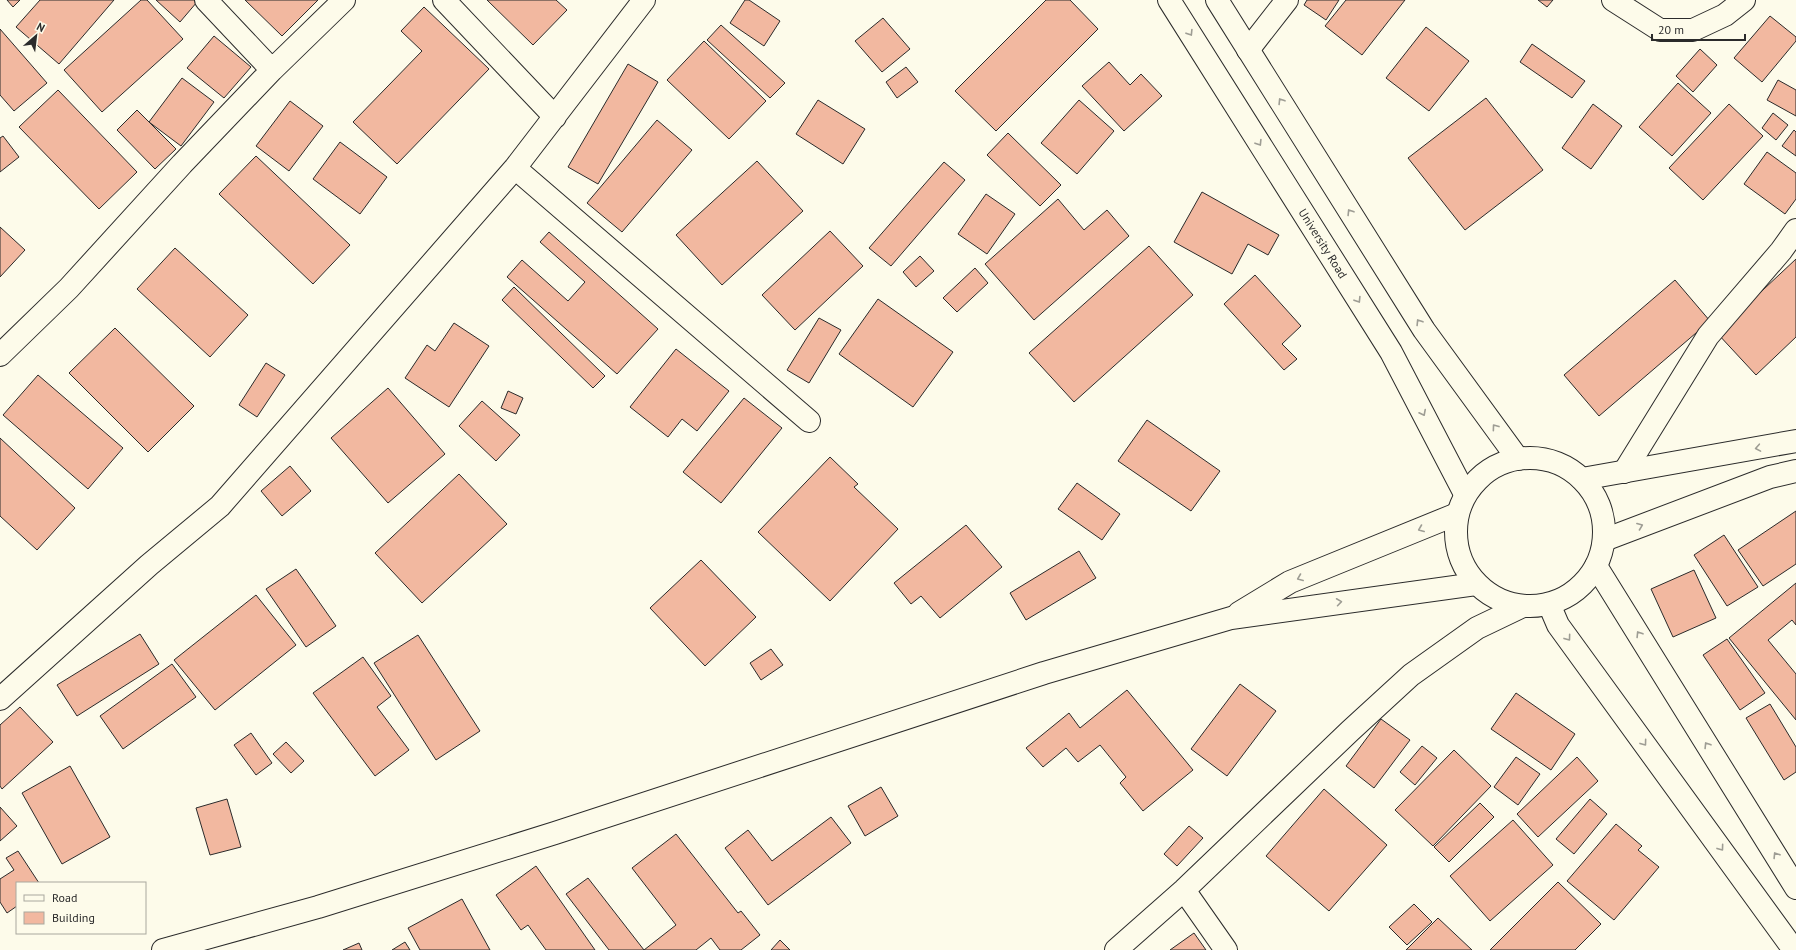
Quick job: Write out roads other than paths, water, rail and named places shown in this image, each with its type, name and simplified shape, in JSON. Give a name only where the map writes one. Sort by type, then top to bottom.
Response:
[{"type":"street","points":[[206,0],[272,70]]},
{"type":"street","points":[[0,355],[69,288],[182,164],[272,70],[344,0]]},
{"type":"street","points":[[444,0],[555,117]]},
{"type":"street","points":[[0,700],[149,565],[220,506],[515,168],[644,0]]},
{"type":"street","name":"University Road","points":[[1169,0],[1391,352],[1461,504]]},
{"type":"street","points":[[1217,0],[1424,330],[1518,458]]},
{"type":"street","points":[[1248,50],[1287,0]]},
{"type":"street","points":[[1613,0],[1660,30],[1693,30],[1725,14],[1744,0]]},
{"type":"street","points":[[515,168],[809,421]]},
{"type":"street","points":[[1624,472],[1708,336],[1781,251],[1796,230]]},
{"type":"street","points":[[1582,479],[1796,441]]},
{"type":"street","points":[[1518,458],[1541,458],[1563,466],[1582,479],[1595,497],[1603,518],[1604,540],[1596,566],[1585,583],[1569,596],[1549,604],[1523,606],[1498,599],[1476,584],[1462,563],[1455,539],[1461,504],[1478,478],[1496,465],[1518,458]]},
{"type":"street","points":[[1604,540],[1770,478],[1796,471]]},
{"type":"street","points":[[1231,618],[1290,582],[1461,504]]},
{"type":"street","points":[[1596,566],[1796,888]]},
{"type":"street","points":[[163,950],[341,900],[562,831],[1036,676],[1231,618],[1476,584]]},
{"type":"street","points":[[1549,604],[1558,625],[1794,950]]},
{"type":"street","points":[[1116,950],[1184,890],[1350,730],[1412,675],[1478,628],[1523,606]]},
{"type":"street","points":[[1184,890],[1226,950]]}]
